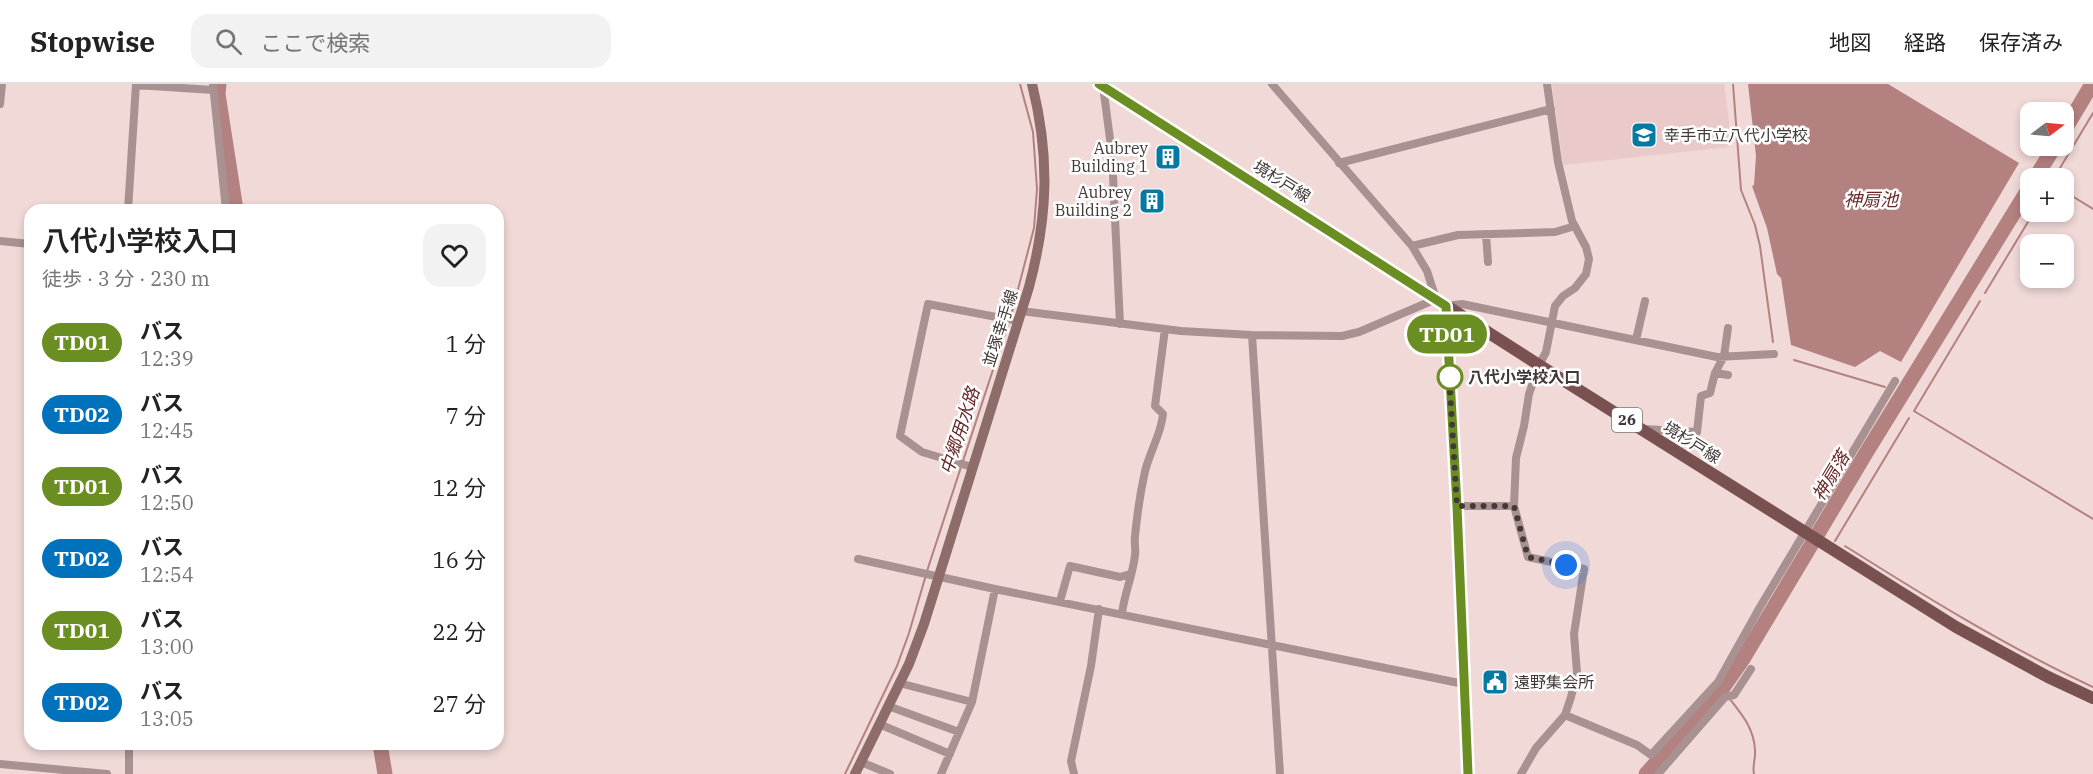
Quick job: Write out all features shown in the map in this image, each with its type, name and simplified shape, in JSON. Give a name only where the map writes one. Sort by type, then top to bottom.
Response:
[{"type":"main road","name":"並塚幸手線","points":[[855,774],[899,683],[924,624],[1037,256],[1045,197],[1044,146],[1032,84]]},
{"type":"main road","name":"境杉戸線","points":[[1102,85],[1539,366],[1956,627],[2048,677],[2093,698]]},
{"type":"street","points":[[0,104],[2,84]]},
{"type":"street","points":[[1272,84],[1412,246],[1427,271],[1441,303],[1457,506],[1468,774]]},
{"type":"street","points":[[1521,774],[1536,748],[1565,715],[1577,673],[1574,634],[1584,569],[1528,557],[1514,506],[1516,458],[1529,394],[1546,352],[1555,306],[1575,288],[1588,269],[1589,259],[1586,247],[1575,226],[1558,162],[1547,84]]},
{"type":"street","points":[[128,204],[136,85],[213,87],[225,204]]},
{"type":"street","points":[[1102,85],[1112,154],[1120,324]]},
{"type":"street","points":[[1339,163],[1551,109]]},
{"type":"street","points":[[1412,246],[1458,235],[1556,232],[1575,226]]},
{"type":"street","points":[[1486,234],[1488,262]]},
{"type":"street","points":[[0,241],[24,243]]},
{"type":"street","points":[[1636,340],[1645,301]]},
{"type":"street","points":[[972,467],[922,452],[900,436],[928,303],[1020,316],[1165,329],[1252,335],[1342,336],[1441,303],[1462,304],[1717,357],[1774,354]]},
{"type":"street","points":[[1641,429],[1697,432],[1701,396],[1710,393],[1715,374],[1724,356],[1728,328]]},
{"type":"street","points":[[1122,614],[1135,554],[1134,538],[1144,475],[1149,452],[1159,436],[1162,425],[1163,414],[1155,406],[1165,329]]},
{"type":"street","points":[[1252,335],[1280,774]]},
{"type":"street","points":[[1715,374],[1728,375]]},
{"type":"street","points":[[1565,715],[1636,744],[1651,755],[1718,682],[1895,381]]},
{"type":"street","points":[[1457,506],[1514,506]]},
{"type":"street","points":[[858,559],[1464,684]]},
{"type":"street","points":[[1060,601],[1070,566],[1120,577],[1130,574]]},
{"type":"street","points":[[941,774],[972,702],[995,589]]},
{"type":"street","points":[[1074,774],[1071,761],[1091,666],[1099,609]]},
{"type":"street","points":[[1658,774],[1725,697],[1734,695],[1751,669]]},
{"type":"street","points":[[899,683],[972,702]]},
{"type":"street","points":[[1710,692],[1720,703]]},
{"type":"street","points":[[888,706],[959,732]]},
{"type":"street","points":[[879,724],[950,754]]},
{"type":"street","points":[[129,750],[129,774]]},
{"type":"street","points":[[861,762],[890,774]]},
{"type":"street","points":[[0,764],[107,774]]},
{"type":"shaded area","name":"幸手市立八代小学校","points":[[1552,84],[1724,84],[1729,122],[1729,147],[1563,165]]},
{"type":"water","name":"神扇池","points":[[1748,84],[1888,84],[2019,163],[1901,362],[1880,351],[1855,367],[1791,345],[1781,278],[1777,274],[1767,228],[1752,186],[1754,185],[1756,156]]},
{"type":"waterway","points":[[219,84],[218,94],[235,204]]},
{"type":"waterway","name":"中郷用水路","points":[[1011,316],[1034,228],[1037,189],[1033,132],[1020,84]]},
{"type":"waterway","points":[[1733,84],[1741,190],[1755,225],[1760,246],[1773,342]]},
{"type":"waterway","name":"神扇落","points":[[2074,114],[2092,84]]},
{"type":"waterway","points":[[2060,168],[2093,113]]},
{"type":"waterway","name":"神扇落","points":[[2041,168],[2049,156]]},
{"type":"waterway","points":[[2074,197],[2093,209]]},
{"type":"waterway","name":"神扇落","points":[[1646,774],[1722,689],[1743,659],[2020,203]]},
{"type":"waterway","points":[[1985,293],[2028,222]]},
{"type":"waterway","points":[[1980,301],[1914,411],[2093,519]]},
{"type":"waterway","name":"中郷用水路","points":[[963,461],[1009,321]]},
{"type":"waterway","points":[[1794,360],[1885,387]]},
{"type":"waterway","name":"神扇落","points":[[1897,391],[1902,395]]},
{"type":"waterway","points":[[1835,541],[1909,418]]},
{"type":"waterway","name":"中郷用水路","points":[[845,774],[897,666],[961,467]]},
{"type":"waterway","points":[[1845,546],[1998,638],[2093,687]]},
{"type":"waterway","points":[[1729,698],[1747,722],[1752,735],[1755,753],[1754,774]]},
{"type":"waterway","points":[[381,750],[385,774]]},
{"type":"bus line","name":"TD01","points":[[1099,84],[1446,306],[1468,774]]},
{"type":"place","name":"幸手市立八代小学校","points":[[1644,135]]},
{"type":"place","name":"Aubrey Building 1","points":[[1168,157]]},
{"type":"place","name":"Aubrey Building 2","points":[[1152,201]]},
{"type":"place","name":"八代小学校入口","points":[[1450,377]]},
{"type":"place","name":"遠野集会所","points":[[1495,682]]},
{"type":"route","points":[[1450,377],[1449,374],[1457,506],[1514,506],[1528,557],[1566,565]]}]
